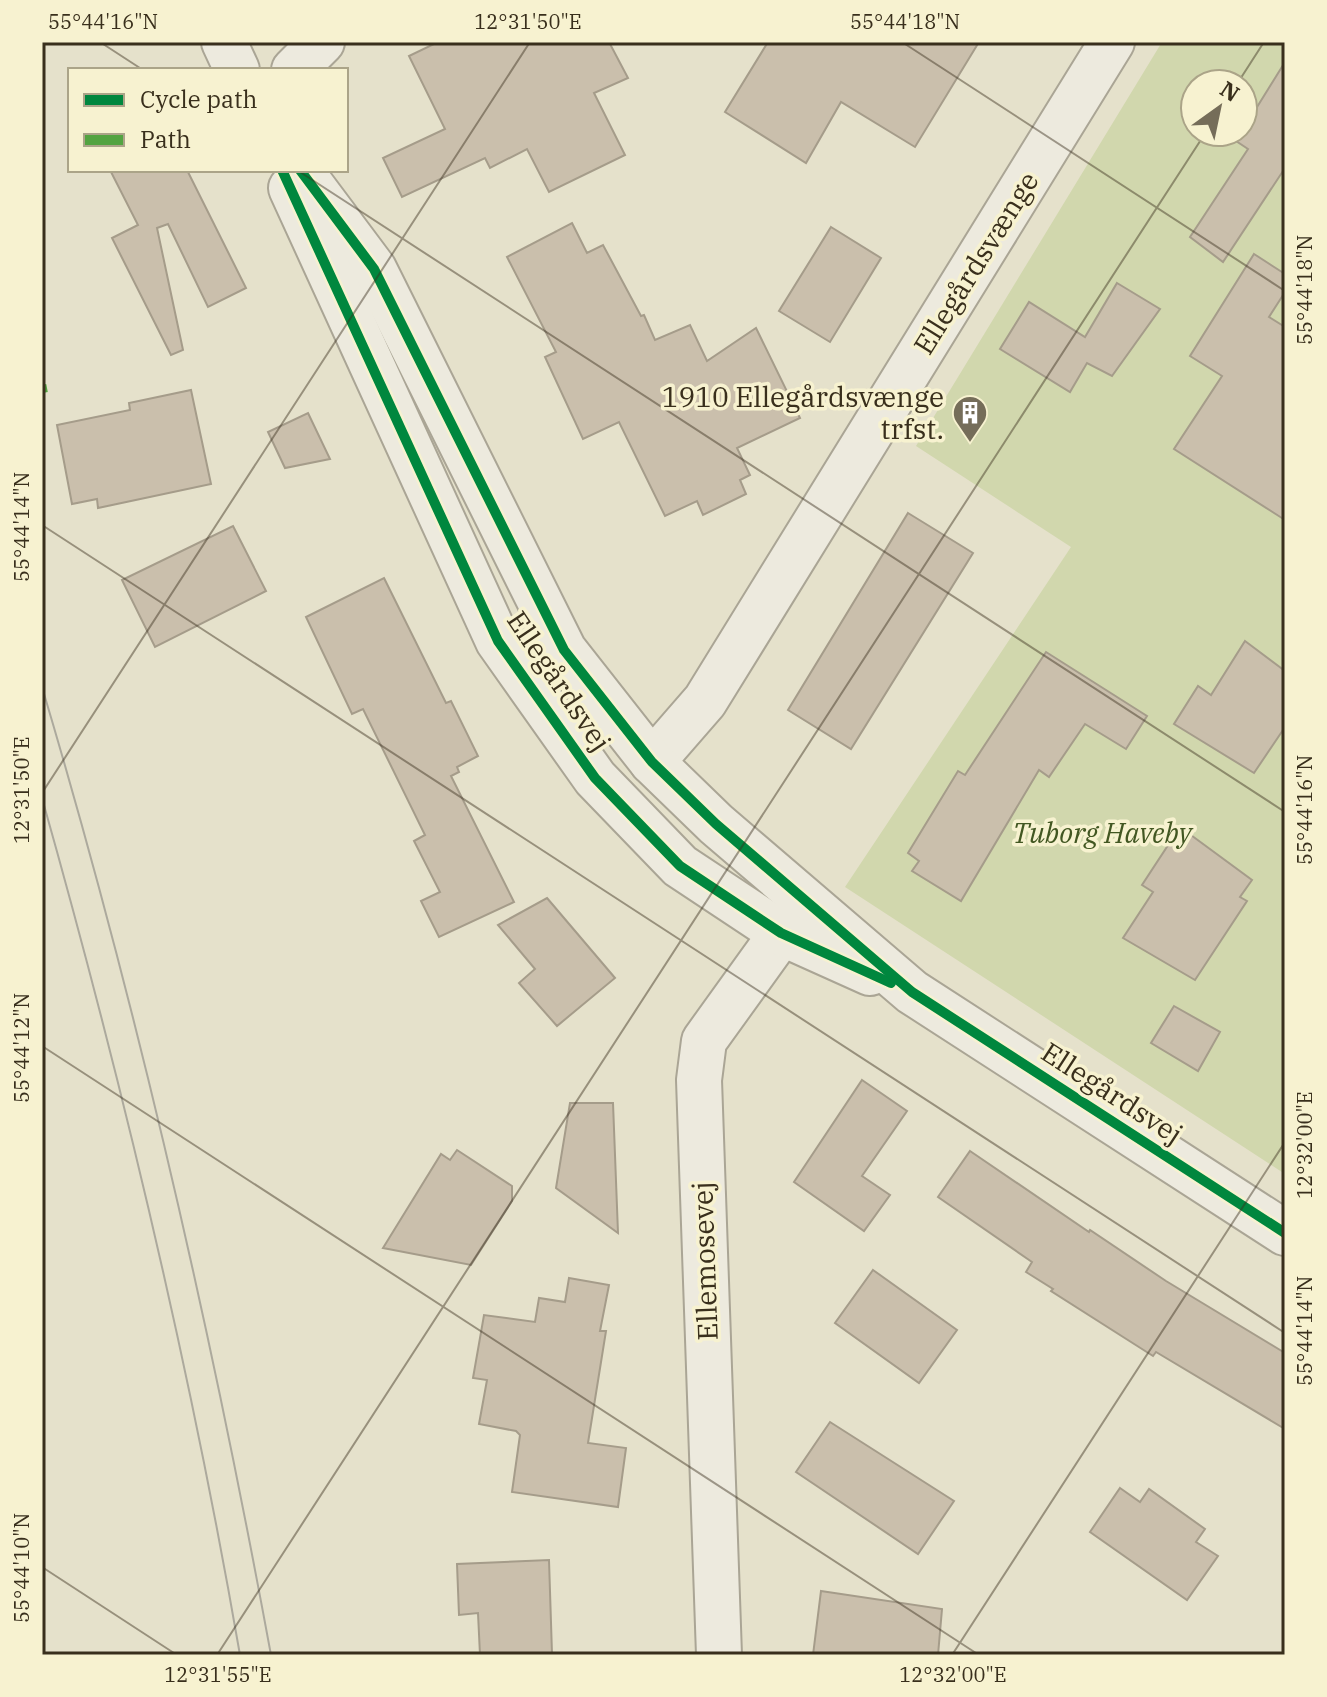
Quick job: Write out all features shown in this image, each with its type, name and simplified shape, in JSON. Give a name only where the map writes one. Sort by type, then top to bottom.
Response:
[{"type":"street","points":[[224,42],[236,68]]},
{"type":"street","points":[[296,68],[322,42]]},
{"type":"street","name":"Ellegårdsvænge","points":[[652,762],[705,701],[1112,42]]},
{"type":"street","name":"Ellegårdsvej","points":[[283,172],[498,641],[595,778],[680,866],[793,916],[1285,1233]]},
{"type":"street","name":"Ellegårdsvej","points":[[301,172],[374,269],[564,650],[652,762],[716,824],[793,916]]},
{"type":"street","name":"Ellemosevej","points":[[719,1655],[699,1080],[704,1041],[793,916]]},
{"type":"green space","name":"Tuborg Haveby","points":[[1162,42],[1285,42],[1285,1174],[845,887],[1071,547],[916,446]]},
{"type":"building","points":[[438,42],[609,42],[628,78],[594,93],[625,155],[549,192],[527,149],[490,168],[485,158],[402,197],[383,158],[445,129],[409,56]]},
{"type":"building","points":[[768,42],[979,42],[915,147],[841,102],[806,163],[725,112]]},
{"type":"building","points":[[1285,62],[1285,173],[1283,171],[1223,262],[1190,237],[1246,148],[1259,148],[1259,104]]},
{"type":"building","points":[[111,172],[188,172],[246,288],[208,307],[168,224],[157,228],[183,350],[171,355],[112,238],[138,225]]},
{"type":"building","points":[[572,223],[587,253],[603,245],[655,340],[690,325],[707,361],[756,328],[800,418],[737,448],[750,475],[740,480],[746,494],[703,515],[697,501],[665,516],[619,422],[583,439],[545,357],[556,352],[507,257]]},
{"type":"building","points":[[831,227],[881,258],[830,342],[779,311]]},
{"type":"building","points":[[1254,254],[1285,274],[1285,292],[1269,317],[1285,327],[1285,520],[1174,449],[1222,376],[1190,356]]},
{"type":"building","points":[[1117,283],[1160,309],[1112,376],[1087,363],[1070,392],[1000,349],[1029,302],[1085,337]]},
{"type":"building","points":[[191,390],[211,484],[98,508],[97,499],[72,504],[57,425],[130,410],[129,403]]},
{"type":"building","points":[[308,413],[330,459],[285,468],[268,432]]},
{"type":"building","points":[[908,513],[973,553],[851,749],[788,710]]},
{"type":"building","points":[[233,526],[266,591],[155,647],[122,580]]},
{"type":"building","points":[[384,578],[446,703],[451,701],[478,756],[457,767],[459,772],[451,776],[514,902],[439,937],[421,901],[440,892],[414,841],[425,835],[363,709],[352,714],[306,617]]},
{"type":"building","points":[[1245,641],[1285,671],[1285,727],[1254,773],[1174,724],[1198,686],[1211,695]]},
{"type":"building","points":[[1046,652],[1147,716],[1126,749],[1085,724],[1049,777],[1039,770],[961,901],[912,871],[919,861],[908,853],[958,771],[965,775]]},
{"type":"building","points":[[1180,827],[1252,880],[1240,897],[1247,901],[1195,980],[1123,938],[1153,892],[1142,885]]},
{"type":"building","points":[[547,898],[615,978],[557,1026],[519,983],[535,969],[498,925]]},
{"type":"building","points":[[1174,1006],[1220,1032],[1198,1071],[1151,1043]]},
{"type":"building","points":[[862,1080],[907,1111],[862,1176],[890,1195],[864,1231],[794,1182]]},
{"type":"building","points":[[570,1103],[613,1103],[618,1233],[556,1188]]},
{"type":"building","points":[[457,1150],[512,1186],[512,1201],[471,1265],[383,1248],[441,1154],[450,1160]]},
{"type":"building","points":[[970,1151],[1089,1232],[1285,1353],[1285,1429],[1156,1352],[1153,1356],[1051,1291],[1053,1289],[1026,1272],[1032,1262],[938,1197]]},
{"type":"building","points":[[873,1270],[957,1330],[919,1383],[835,1323]]},
{"type":"building","points":[[569,1278],[609,1285],[600,1331],[606,1331],[588,1443],[626,1448],[618,1507],[512,1492],[520,1435],[516,1431],[479,1424],[487,1380],[473,1378],[484,1315],[535,1322],[539,1298],[565,1302]]},
{"type":"building","points":[[830,1422],[954,1501],[918,1554],[796,1472]]},
{"type":"building","points":[[1120,1488],[1140,1502],[1149,1489],[1205,1529],[1196,1542],[1218,1556],[1187,1600],[1090,1532]]},
{"type":"building","points":[[549,1560],[552,1654],[480,1655],[478,1613],[459,1615],[457,1564]]},
{"type":"building","points":[[821,1591],[942,1609],[938,1655],[813,1655]]},
{"type":"tram line","points":[[42,687],[109,927],[170,1168],[223,1411],[271,1655]]},
{"type":"tram line","points":[[42,798],[100,1011],[152,1224],[199,1439],[240,1655]]},
{"type":"marked path","points":[[42,389],[47,388]]},
{"type":"cycle path","points":[[283,172],[498,641],[595,778],[680,866],[781,933],[891,983]]},
{"type":"cycle path","points":[[301,172],[374,269],[564,650],[652,762],[716,824],[912,992],[1285,1233]]},
{"type":"place","name":"1910 Ellegårdsvænge trfst.","points":[[970,444]]}]
